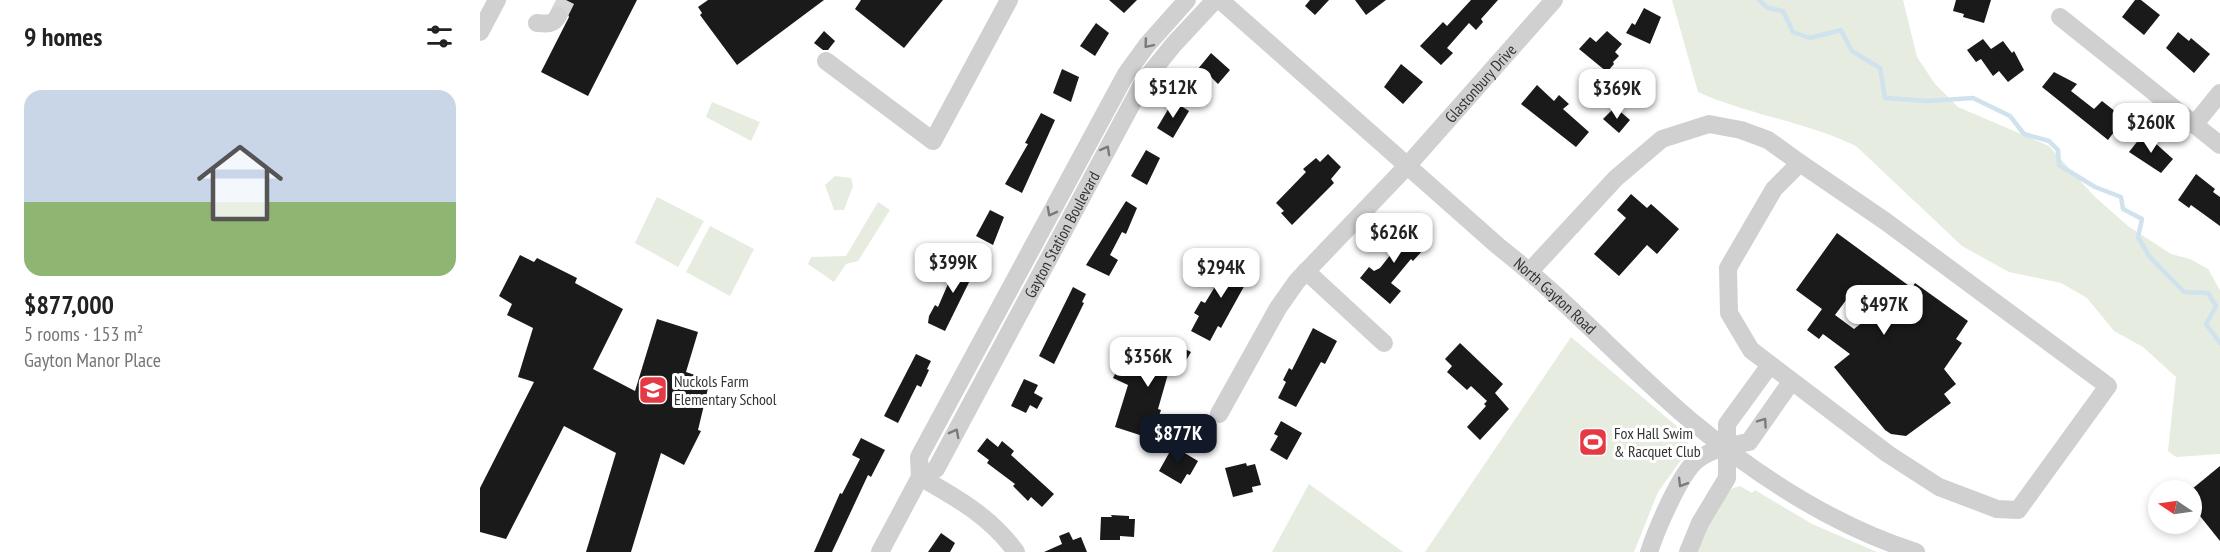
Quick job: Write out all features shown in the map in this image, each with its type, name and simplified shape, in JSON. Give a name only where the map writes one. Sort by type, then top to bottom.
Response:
[{"type":"street","points":[[480,32],[497,0]]},
{"type":"street","points":[[826,61],[933,141],[1009,0]]},
{"type":"street","name":"Gayton Station Boulevard","points":[[880,552],[920,477],[919,457],[1126,74],[1147,45],[1187,0]]},
{"type":"street","name":"Gayton Station Boulevard","points":[[920,477],[936,469],[1144,81],[1174,44],[1215,0]]},
{"type":"street","name":"North Gayton Road","points":[[1220,0],[1494,243],[1530,272],[1691,420],[1725,446],[1833,518],[1916,552]]},
{"type":"street","name":"Glastonbury Drive","points":[[1220,414],[1278,308],[1306,271],[1408,165],[1544,3]]},
{"type":"street","points":[[537,23],[555,22],[558,16]]},
{"type":"street","points":[[2060,17],[2220,145]]},
{"type":"street","points":[[2194,125],[2220,93]]},
{"type":"street","points":[[1530,272],[1616,178],[1662,139],[1709,124],[1741,130],[1768,140],[1885,221],[2108,386],[2018,510],[1998,509],[1939,487],[1888,454],[1751,350],[1729,313],[1728,268],[1774,189],[1800,163]]},
{"type":"street","points":[[1306,271],[1384,343]]},
{"type":"street","points":[[1688,552],[1700,523],[1727,478],[1725,446],[1727,424],[1770,364]]},
{"type":"street","points":[[1649,552],[1664,514],[1696,461],[1725,446],[1749,442],[1791,382]]},
{"type":"street","points":[[920,477],[982,514],[1016,552]]},
{"type":"shaded area","points":[[1672,0],[1903,0],[1917,57],[1935,84],[1958,107],[2049,146],[2094,196],[2128,226],[2171,254],[2190,259],[2208,269],[2220,290],[2220,454],[2176,457],[2168,451],[2176,377],[2143,347],[2114,331],[2087,298],[2061,283],[2009,272],[1962,246],[1856,146],[1698,92]]},
{"type":"shaded area","points":[[712,102],[760,122],[751,141],[706,117]]},
{"type":"shaded area","points":[[835,176],[851,178],[853,186],[844,210],[834,210],[825,185]]},
{"type":"shaded area","points":[[657,197],[704,221],[678,267],[635,243]]},
{"type":"shaded area","points":[[878,202],[890,210],[858,261],[846,264],[834,282],[808,264],[811,257],[846,256]]},
{"type":"shaded area","points":[[710,226],[754,249],[730,296],[686,272]]},
{"type":"shaded area","name":"Fox Hall Swim & Racquet Club","points":[[1571,337],[1686,434],[1689,449],[1658,492],[1634,552],[1425,552]]},
{"type":"shaded area","points":[[1309,484],[1403,552],[1272,552]]},
{"type":"shaded area","points":[[1740,486],[1752,493],[1755,490],[1812,524],[1877,552],[1694,552],[1706,526],[1731,489]]},
{"type":"building","points":[[559,0],[637,0],[588,96],[541,72],[569,17],[565,7],[556,5]]},
{"type":"building","points":[[708,0],[824,0],[737,65],[700,15],[702,13],[698,7]]},
{"type":"building","points":[[861,0],[943,0],[904,48],[855,9]]},
{"type":"building","points":[[1109,0],[1137,0],[1124,13]]},
{"type":"building","points":[[1310,0],[1329,0],[1315,15],[1305,6]]},
{"type":"building","points":[[1355,0],[1386,0],[1366,15]]},
{"type":"building","points":[[1471,0],[1498,0],[1481,19],[1483,22],[1476,30],[1469,23],[1447,48],[1453,53],[1441,65],[1420,46],[1443,22],[1447,26]]},
{"type":"building","points":[[1956,0],[1991,0],[1984,23],[1963,17],[1964,14],[1953,11]]},
{"type":"building","points":[[2135,0],[2141,0],[2160,15],[2144,35],[2122,17]]},
{"type":"building","points":[[1644,8],[1661,17],[1650,44],[1626,33],[1632,23],[1635,25]]},
{"type":"building","points":[[1096,23],[1109,33],[1095,56],[1080,46]]},
{"type":"building","points":[[824,31],[835,41],[828,50],[823,50],[814,43]]},
{"type":"building","points":[[1607,31],[1622,44],[1615,52],[1619,56],[1607,72],[1579,49],[1590,37],[1596,42]]},
{"type":"building","points":[[2178,32],[2189,41],[2191,38],[2210,54],[2194,73],[2166,48]]},
{"type":"building","points":[[1983,39],[1991,49],[2003,41],[2012,53],[2014,51],[2024,70],[2008,82],[1999,71],[1993,76],[1981,59],[1976,62],[1967,50]]},
{"type":"building","points":[[1211,53],[1230,70],[1218,84],[1211,77],[1205,85],[1193,75]]},
{"type":"building","points":[[1401,64],[1423,82],[1403,104],[1384,87]]},
{"type":"building","points":[[1062,69],[1079,77],[1071,102],[1053,93]]},
{"type":"building","points":[[2054,72],[2077,84],[2071,91],[2094,109],[2102,101],[2121,116],[2117,121],[2120,124],[2108,140],[2042,87]]},
{"type":"building","points":[[1537,85],[1554,101],[1559,95],[1569,104],[1563,109],[1589,132],[1576,147],[1521,104]]},
{"type":"building","points":[[1173,101],[1189,111],[1173,138],[1157,128]]},
{"type":"building","points":[[1615,107],[1630,120],[1619,133],[1603,119]]},
{"type":"building","points":[[1041,113],[1055,120],[1022,193],[1005,184],[1028,144],[1025,143]]},
{"type":"building","points":[[2144,133],[2173,159],[2161,173],[2129,152]]},
{"type":"building","points":[[1146,150],[1160,158],[1147,185],[1131,176]]},
{"type":"building","points":[[1328,154],[1341,167],[1331,179],[1334,183],[1292,225],[1281,213],[1284,211],[1276,203],[1306,172],[1303,169],[1316,158],[1320,162]]},
{"type":"building","points":[[2196,174],[2215,189],[2213,192],[2220,197],[2220,226],[2191,205],[2189,208],[2178,200]]},
{"type":"building","points":[[1631,194],[1647,208],[1651,204],[1679,229],[1657,254],[1647,245],[1619,276],[1594,254],[1626,218],[1617,210]]},
{"type":"building","points":[[1126,201],[1137,208],[1126,234],[1122,232],[1110,255],[1118,260],[1109,276],[1086,265]]},
{"type":"building","points":[[990,210],[1004,217],[993,245],[976,236]]},
{"type":"building","points":[[1408,226],[1426,242],[1421,247],[1424,249],[1413,261],[1411,259],[1391,283],[1401,291],[1390,304],[1360,278],[1369,267],[1374,271],[1380,268],[1395,249],[1387,241],[1397,230],[1402,234]]},
{"type":"building","points":[[1837,233],[1912,288],[1915,283],[1968,321],[1956,339],[1962,343],[1944,369],[1956,384],[1944,394],[1951,403],[1906,436],[1891,434],[1885,430],[1834,367],[1850,354],[1823,334],[1819,339],[1807,330],[1822,309],[1796,290]],"holes":[[[1855,288],[1882,307],[1854,329],[1835,315]]]},
{"type":"building","points":[[966,254],[979,262],[945,331],[928,323],[929,316],[935,305],[938,307],[951,277]]},
{"type":"building","points":[[520,255],[534,262],[537,258],[577,278],[575,283],[623,309],[593,369],[635,391],[657,319],[698,332],[686,372],[710,380],[698,430],[701,431],[684,465],[661,453],[631,552],[586,552],[616,453],[564,426],[506,539],[480,532],[480,488],[534,382],[518,377],[533,328],[507,315],[512,304],[499,296]]},
{"type":"building","points":[[1225,257],[1252,272],[1221,328],[1218,326],[1210,341],[1191,331],[1199,316],[1194,313],[1201,301],[1205,303],[1219,280],[1214,277]]},
{"type":"building","points":[[1073,287],[1086,294],[1082,302],[1084,303],[1054,364],[1039,356]]},
{"type":"building","points":[[1313,328],[1337,341],[1325,364],[1321,362],[1296,407],[1278,398],[1286,382],[1283,380],[1289,368],[1292,370]]},
{"type":"building","points":[[1164,338],[1191,352],[1180,371],[1175,369],[1172,376],[1168,374],[1158,409],[1161,410],[1157,422],[1152,426],[1149,438],[1115,427],[1128,385],[1113,378],[1120,364],[1148,378],[1158,359],[1148,354],[1154,342],[1158,345]]},
{"type":"building","points":[[1460,343],[1503,384],[1495,393],[1509,409],[1480,440],[1467,427],[1486,406],[1484,404],[1487,401],[1471,386],[1467,390],[1447,372],[1452,366],[1445,359]]},
{"type":"building","points":[[916,354],[931,361],[927,369],[929,370],[921,387],[917,385],[898,423],[884,416]]},
{"type":"building","points":[[1024,379],[1038,385],[1034,393],[1043,398],[1037,409],[1030,405],[1026,413],[1011,406]]},
{"type":"building","points":[[1281,421],[1302,433],[1287,460],[1270,450],[1278,436],[1274,434]]},
{"type":"building","points":[[861,438],[885,450],[871,477],[868,475],[832,552],[814,552],[840,493],[842,494],[860,459],[852,455]]},
{"type":"building","points":[[987,438],[998,447],[1002,441],[1014,451],[1011,455],[1054,494],[1042,507],[1031,497],[1028,501],[1013,486],[1015,484],[987,463],[989,460],[977,451]]},
{"type":"building","points":[[1173,446],[1198,461],[1190,475],[1187,474],[1181,484],[1159,471]]},
{"type":"building","points":[[1246,463],[1247,466],[1255,464],[1261,485],[1252,487],[1253,492],[1233,497],[1225,468]]},
{"type":"building","points":[[2220,466],[2220,541],[2202,518],[2202,481]]},
{"type":"building","points":[[1111,515],[1129,516],[1129,519],[1135,519],[1134,537],[1120,536],[1120,540],[1100,540],[1101,517],[1112,517]]},
{"type":"building","points":[[1069,532],[1073,540],[1081,537],[1087,552],[1044,552],[1062,544],[1059,536]]},
{"type":"building","points":[[941,533],[955,543],[950,552],[928,552]]},
{"type":"waterway","points":[[1759,0],[1768,8],[1783,11],[1793,32],[1810,38],[1841,30],[1852,51],[1880,68],[1885,98],[1927,101],[1973,98],[2010,116],[2024,134],[2049,141],[2058,150],[2059,165],[2095,187],[2121,197],[2123,209],[2142,219],[2138,237],[2149,256],[2184,292],[2208,293],[2216,306],[2206,324],[2220,343]]},
{"type":"tunnel","points":[[558,16],[566,0]]},
{"type":"place","name":"Nuckols Farm Elementary School","points":[[653,390]]},
{"type":"place","name":"Fox Hall Swim & Racquet Club","points":[[1593,442]]}]
